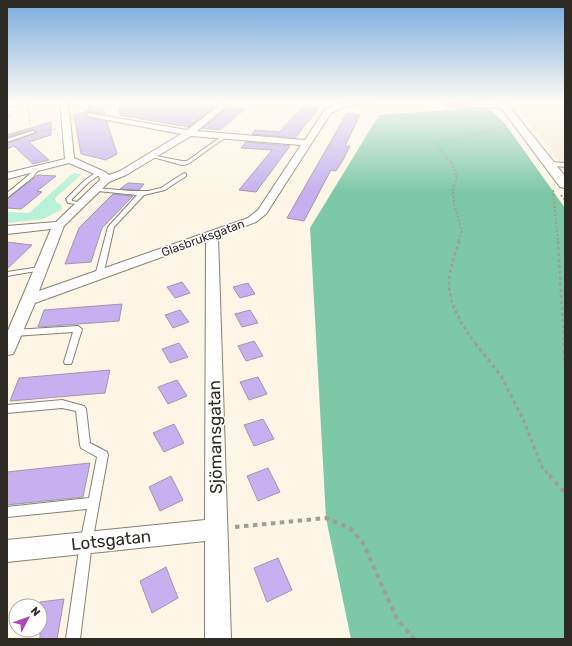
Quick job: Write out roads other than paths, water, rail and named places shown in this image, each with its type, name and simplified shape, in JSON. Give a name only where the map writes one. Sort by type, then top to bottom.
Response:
[{"type":"street","points":[[66,131],[68,156],[70,160],[101,181]]},
{"type":"street","points":[[178,131],[224,137],[307,143]]},
{"type":"street","points":[[7,350],[59,225],[82,204],[101,181],[123,173],[191,131]]},
{"type":"street","name":"Glasbruksgatan","points":[[29,300],[252,220],[262,212],[315,131]]},
{"type":"street","points":[[523,131],[565,184]]},
{"type":"street","points":[[7,176],[70,160]]},
{"type":"street","points":[[7,230],[59,225]]},
{"type":"street","name":"Sjömansgatan","points":[[212,235],[218,639]]},
{"type":"street","name":"Lotsgatan","points":[[7,551],[216,529]]},
{"type":"lane","points":[[7,141],[34,132]]},
{"type":"lane","points":[[151,156],[182,163],[188,162],[224,137]]},
{"type":"lane","points":[[549,164],[565,165]]},
{"type":"lane","points":[[7,196],[31,176],[36,169]]},
{"type":"lane","points":[[101,181],[120,193],[142,192],[162,189],[184,175]]},
{"type":"lane","points":[[99,276],[111,227],[142,192]]},
{"type":"lane","points":[[7,274],[40,269]]},
{"type":"lane","points":[[14,333],[78,329],[68,362]]},
{"type":"lane","points":[[7,408],[62,404],[81,409],[85,445],[103,455],[86,543],[73,639]]},
{"type":"lane","points":[[7,512],[94,503]]}]
